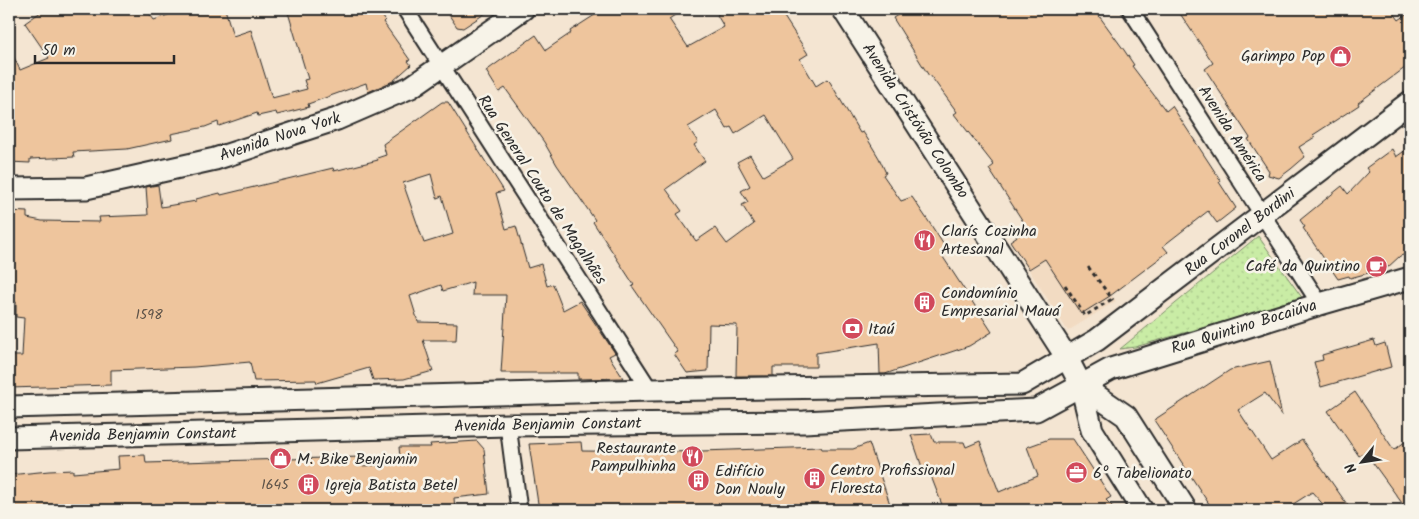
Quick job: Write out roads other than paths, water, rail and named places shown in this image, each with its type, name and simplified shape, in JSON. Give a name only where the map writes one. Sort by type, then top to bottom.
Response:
[{"type":"main road","name":"Avenida Nova York","points":[[9,189],[86,188],[215,159],[337,119],[411,87],[523,9]]},
{"type":"main road","name":"Avenida Cristóvão Colombo","points":[[844,9],[1067,358],[1081,385],[1092,430],[1142,510]]},
{"type":"main road","name":"Rua Coronel Bordini","points":[[1067,358],[1097,340],[1410,102]]},
{"type":"main road","name":"Rua Quintino Bocaiúva","points":[[1081,385],[1111,369],[1410,278]]},
{"type":"main road","name":"Avenida Benjamin Constant","points":[[9,407],[650,390],[1022,384],[1067,358]]},
{"type":"main road","name":"Avenida Cristóvão Colombo","points":[[1081,385],[1126,416],[1186,510]]},
{"type":"main road","name":"Avenida Benjamin Constant","points":[[9,438],[508,425],[804,422],[1036,410],[1081,385]]},
{"type":"street","name":"Rua General Couto de Magalhães","points":[[405,9],[650,390]]},
{"type":"street","name":"Avenida América","points":[[1130,9],[1320,304]]},
{"type":"street","points":[[508,425],[519,510]]},
{"type":"place","name":"Garimpo Pop","points":[[1341,56]]},
{"type":"place","name":"Clarís Cozinha Artesanal","points":[[925,240]]},
{"type":"place","name":"Café da Quintino","points":[[1376,266]]},
{"type":"place","name":"Condomínio Empresarial Mauá","points":[[925,302]]},
{"type":"place","name":"Itaú","points":[[852,329]]},
{"type":"place","name":"Restaurante Pampulhinha","points":[[692,457]]},
{"type":"place","name":"M. Bike Benjamin","points":[[281,459]]},
{"type":"place","name":"6º Tabelionato","points":[[1077,473]]},
{"type":"place","name":"Centro Profissional Floresta","points":[[814,479]]},
{"type":"place","name":"Edifício Don Nouly","points":[[699,480]]},
{"type":"place","name":"Igreja Batista Betel","points":[[309,485]]}]
